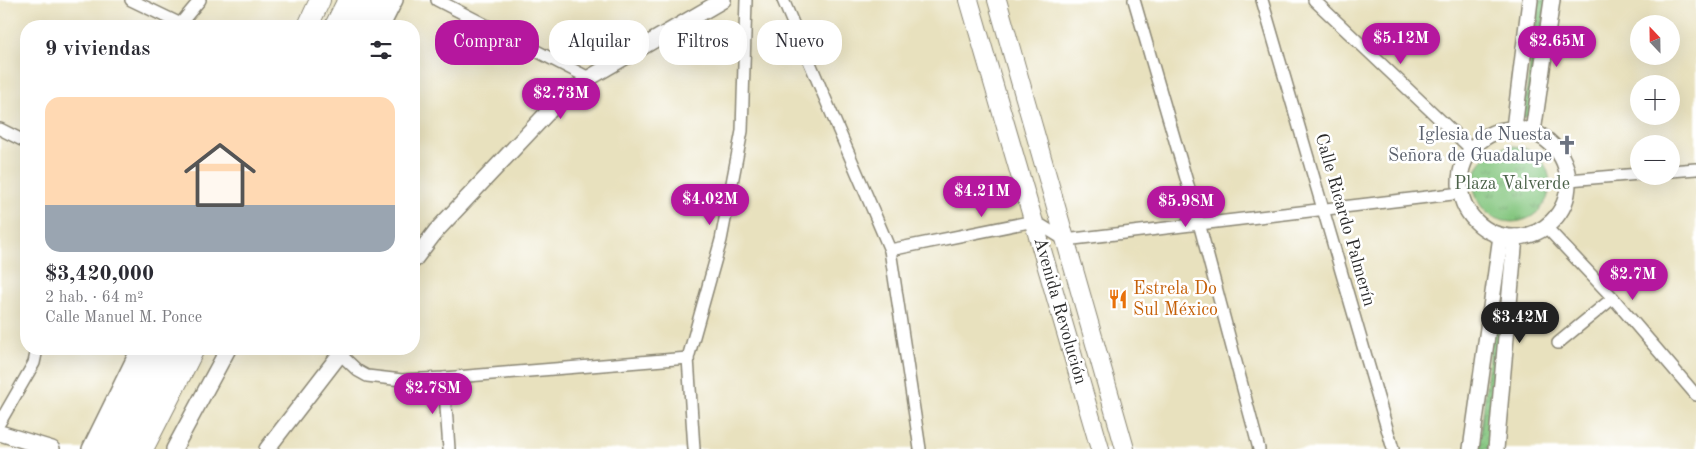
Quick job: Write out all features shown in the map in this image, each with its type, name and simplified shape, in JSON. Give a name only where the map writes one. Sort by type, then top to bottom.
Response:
[{"type":"highway","points":[[311,20],[320,0]]},
{"type":"highway","points":[[323,20],[333,0]]},
{"type":"highway","points":[[338,20],[348,0]]},
{"type":"highway","points":[[357,20],[366,0]]},
{"type":"highway","points":[[372,20],[382,0]]},
{"type":"highway","points":[[104,449],[155,355]]},
{"type":"highway","points":[[122,449],[171,355]]},
{"type":"highway","points":[[143,449],[191,355]]},
{"type":"highway","points":[[155,449],[203,355]]},
{"type":"main road","name":"Avenida Revolución","points":[[969,0],[1100,449]]},
{"type":"main road","name":"Avenida Revolución","points":[[997,0],[1125,449]]},
{"type":"street","points":[[131,0],[173,20]]},
{"type":"street","points":[[186,20],[200,0]]},
{"type":"street","points":[[305,20],[314,0]]},
{"type":"street","points":[[385,20],[395,0]]},
{"type":"street","points":[[437,0],[589,78]]},
{"type":"street","points":[[420,252],[436,231],[552,108],[589,78],[723,0]]},
{"type":"street","points":[[694,449],[688,358],[721,240],[742,131],[746,0]]},
{"type":"street","points":[[783,0],[890,250],[920,449]]},
{"type":"street","points":[[1134,0],[1260,449]]},
{"type":"street","name":"Calle Ricardo Palmerín","points":[[1262,0],[1393,449]]},
{"type":"street","points":[[1314,0],[1471,150]]},
{"type":"street","points":[[1514,128],[1530,0]]},
{"type":"street","points":[[1533,132],[1552,0]]},
{"type":"street","points":[[1514,128],[1533,132],[1546,138],[1556,148],[1565,162],[1569,180],[1568,192],[1563,208],[1554,220],[1537,232],[1508,236],[1484,228],[1471,216],[1461,194],[1461,174],[1464,162],[1471,150],[1488,135],[1500,130],[1514,128]]},
{"type":"street","points":[[0,129],[20,139]]},
{"type":"street","points":[[1680,170],[1696,169]]},
{"type":"street","points":[[1569,180],[1630,175]]},
{"type":"street","points":[[890,250],[1034,221],[1065,240],[1198,223],[1461,194]]},
{"type":"street","points":[[1546,227],[1613,298],[1696,395]]},
{"type":"street","points":[[1471,449],[1508,236]]},
{"type":"street","points":[[1496,449],[1508,236]]},
{"type":"street","points":[[1558,343],[1613,298]]},
{"type":"street","points":[[0,422],[26,381],[36,355]]},
{"type":"street","points":[[90,449],[136,355]]},
{"type":"street","points":[[174,449],[225,355]]},
{"type":"street","points":[[267,449],[339,355]]},
{"type":"street","points":[[345,355],[358,370],[367,376],[402,380],[688,358]]},
{"type":"street","points":[[444,378],[449,449]]},
{"type":"street","points":[[0,433],[52,449]]},
{"type":"green space","points":[[1539,0],[1547,0],[1529,117],[1523,117]]},
{"type":"green space","name":"Plaza Valverde","points":[[1505,146],[1519,146],[1533,152],[1544,163],[1550,177],[1547,199],[1539,211],[1519,222],[1505,222],[1491,216],[1480,205],[1474,191],[1474,177],[1480,163],[1491,152]]},
{"type":"green space","points":[[1501,254],[1505,254],[1490,449],[1479,449]]},
{"type":"place","name":"Iglesia de Nuesta Señora de Guadalupe","points":[[1567,145]]},
{"type":"place","name":"Estrela Do Sul México","points":[[1118,299]]}]
